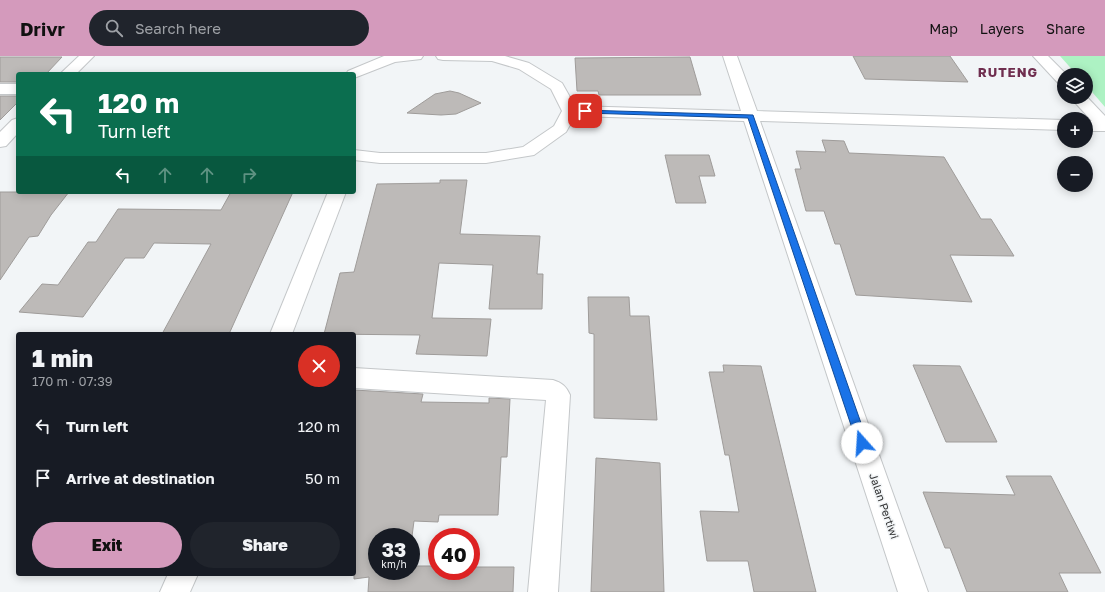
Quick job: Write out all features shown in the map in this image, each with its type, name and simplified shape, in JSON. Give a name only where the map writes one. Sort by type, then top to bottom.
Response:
[{"type":"main road","points":[[69,72],[87,56]]},
{"type":"main road","points":[[356,73],[392,57],[416,56]]},
{"type":"main road","points":[[443,56],[494,57],[524,66],[557,86],[570,111]]},
{"type":"main road","name":"Jalan Pertiwi","points":[[730,56],[913,592]]},
{"type":"main road","points":[[1040,56],[1057,74]]},
{"type":"main road","points":[[0,89],[16,89]]},
{"type":"main road","points":[[1085,104],[1105,126]]},
{"type":"main road","points":[[570,111],[1057,125]]},
{"type":"main road","points":[[356,155],[380,158],[486,158],[528,151],[560,129],[570,111]]},
{"type":"main road","points":[[0,142],[16,125]]},
{"type":"main road","points":[[1093,126],[1105,126]]},
{"type":"main road","points":[[282,332],[336,194]]},
{"type":"main road","points":[[356,378],[553,390],[558,395],[543,592]]},
{"type":"main road","points":[[175,592],[182,576]]},
{"type":"green space","points":[[1060,56],[1105,56],[1105,107],[1093,93],[1093,68],[1071,68]]},
{"type":"building","points":[[853,56],[950,56],[968,82],[865,79]]},
{"type":"building","points":[[0,57],[62,57],[48,72],[16,72],[16,82],[0,82]]},
{"type":"building","points":[[690,57],[701,95],[599,95],[598,91],[577,91],[575,58]]},
{"type":"building","points":[[450,91],[459,93],[481,103],[456,114],[441,115],[407,113],[435,94]]},
{"type":"building","points":[[0,96],[16,96],[16,104],[0,120]]},
{"type":"building","points":[[822,140],[844,141],[849,153],[944,157],[981,219],[991,219],[1014,256],[950,255],[972,302],[856,295],[840,244],[835,244],[824,211],[806,211],[795,169],[801,169],[796,151],[826,152]]},
{"type":"building","points":[[665,155],[709,155],[715,176],[699,176],[706,203],[676,203]]},
{"type":"building","points":[[440,180],[467,180],[460,234],[540,236],[537,274],[543,274],[542,309],[489,309],[493,265],[439,263],[432,318],[491,319],[487,356],[416,354],[420,335],[356,334],[356,332],[325,332],[340,273],[354,272],[377,184],[440,183]]},
{"type":"building","points":[[0,192],[16,192],[16,194],[67,194],[51,215],[38,236],[29,237],[0,280]]},
{"type":"building","points":[[230,194],[292,194],[230,332],[163,332],[211,244],[154,243],[144,258],[125,258],[83,317],[19,312],[42,284],[58,285],[88,242],[96,242],[118,209],[221,210]]},
{"type":"building","points":[[588,297],[629,297],[630,316],[649,316],[657,420],[594,418],[594,334],[589,333]]},
{"type":"building","points":[[723,365],[761,366],[816,592],[754,592],[748,561],[707,561],[700,511],[739,512],[729,455],[725,455],[709,372],[724,372]]},
{"type":"building","points":[[913,365],[960,366],[997,442],[946,442]]},
{"type":"building","points":[[356,390],[423,394],[421,402],[489,403],[489,398],[510,399],[507,457],[501,457],[498,515],[439,515],[438,522],[414,521],[413,528],[368,528],[368,577],[354,579],[354,576],[356,576]]},
{"type":"building","points":[[596,458],[660,463],[664,592],[591,592]]},
{"type":"building","points":[[1006,476],[1051,476],[1101,573],[1059,573],[1068,592],[967,592],[950,548],[945,548],[923,492],[1015,495]]},
{"type":"building","points":[[420,566],[428,566],[428,580],[480,580],[480,567],[514,567],[513,592],[368,592],[369,580],[420,580]]},
{"type":"district","name":"RUTENG","points":[[1008,72]]},
{"type":"route","points":[[585,111],[751,116],[862,443]]}]
